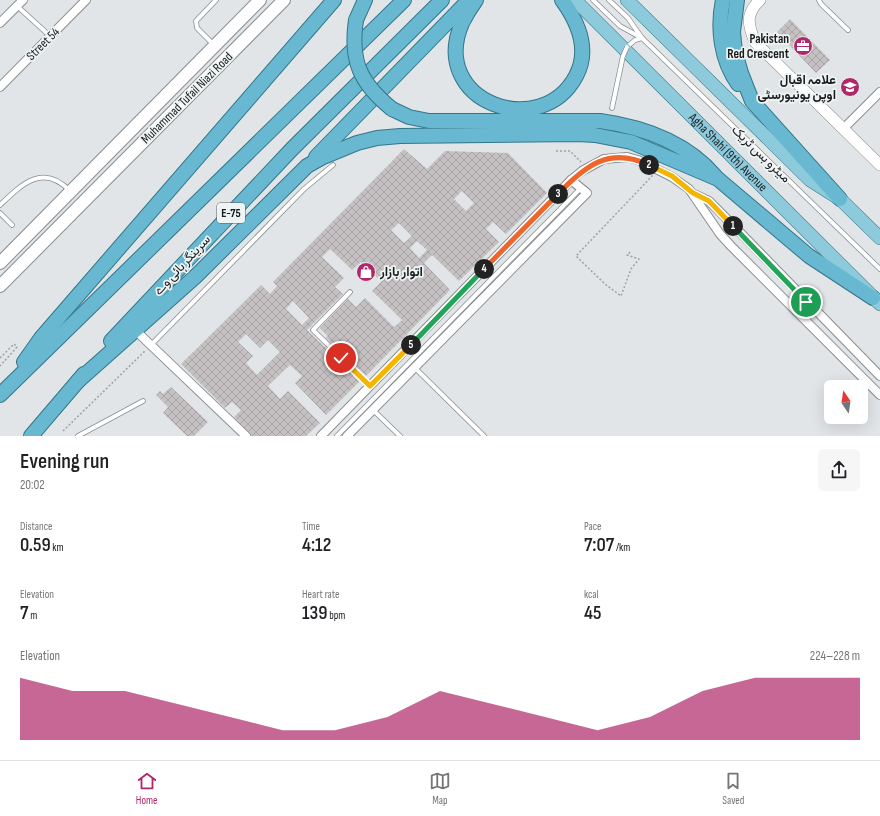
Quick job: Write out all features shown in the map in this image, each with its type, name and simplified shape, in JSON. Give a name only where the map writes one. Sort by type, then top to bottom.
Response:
[{"type":"highway","points":[[0,395],[41,338],[334,0]]},
{"type":"highway","points":[[365,0],[356,20],[353,39],[356,61],[363,79],[375,96],[392,110],[409,117],[429,121],[600,121],[621,124],[661,137],[693,155],[718,179],[809,256],[877,301]]},
{"type":"highway","points":[[371,34],[394,0]]},
{"type":"highway","name":"E-75","points":[[0,395],[371,34],[404,0]]},
{"type":"highway","name":"سرینگر ہائی وے","points":[[31,436],[126,324],[286,155],[442,0]]},
{"type":"highway","points":[[78,381],[195,277],[307,166],[470,0]]},
{"type":"highway","points":[[476,0],[462,24],[457,41],[457,59],[461,76],[470,89],[482,99],[499,107],[518,109],[538,106],[567,90],[581,66],[583,46],[575,22],[562,0]]},
{"type":"highway","points":[[723,0],[720,25],[721,44],[727,63],[736,82],[840,199]]},
{"type":"highway","points":[[737,0],[733,32],[735,52],[741,73],[752,101]]},
{"type":"highway","points":[[307,166],[340,149],[377,138],[400,136],[577,134],[595,135],[631,142],[718,179]]},
{"type":"main road","points":[[0,263],[260,0]]},
{"type":"main road","name":"Muhammad Tufail Niazi Road","points":[[0,286],[284,0]]},
{"type":"main road","points":[[627,0],[810,180],[840,199],[880,238]]},
{"type":"main road","name":"Agha Shahi (9th) Avenue","points":[[584,3],[877,301]]},
{"type":"main road","points":[[121,141],[133,152]]},
{"type":"street","name":"Street 54","points":[[0,87],[86,0]]},
{"type":"street","points":[[760,0],[753,6],[748,25],[755,42],[880,165]]},
{"type":"street","points":[[0,23],[20,3]]},
{"type":"street","points":[[844,128],[880,93]]},
{"type":"street","points":[[322,436],[572,180],[585,169],[604,159],[615,157],[638,160],[658,169],[684,184],[693,193],[724,239],[880,395]]},
{"type":"street","points":[[347,436],[587,193],[572,180]]},
{"type":"street","points":[[693,193],[709,201],[880,376]]},
{"type":"street","points":[[135,330],[152,344],[246,436]]},
{"type":"lane","points":[[215,46],[197,28],[196,21],[216,0]]},
{"type":"lane","name":"میٹرو بس ٹریک","points":[[609,0],[628,18],[642,38],[880,269]]},
{"type":"lane","points":[[819,0],[820,4],[848,30]]},
{"type":"lane","points":[[20,3],[50,36]]},
{"type":"lane","name":"میٹرو بس ٹریک","points":[[584,3],[642,38]]},
{"type":"lane","points":[[612,108],[623,56],[627,47],[635,40],[642,38]]},
{"type":"lane","points":[[152,344],[304,189],[333,165]]},
{"type":"lane","points":[[0,205],[19,188],[30,181],[41,178],[53,178],[60,181],[70,192]]},
{"type":"lane","points":[[336,436],[580,190]]},
{"type":"lane","points":[[0,213],[12,225]]},
{"type":"lane","points":[[350,292],[313,330],[370,386]]},
{"type":"lane","points":[[415,368],[484,436]]},
{"type":"lane","points":[[78,436],[143,401]]},
{"type":"lane","points":[[373,410],[400,436]]},
{"type":"path","points":[[556,151],[570,151],[579,159],[585,169]]},
{"type":"path","points":[[630,252],[628,255],[639,259],[631,269],[621,296],[605,284],[576,256],[658,169]]},
{"type":"path","points":[[0,358],[14,344],[17,348],[0,366]]},
{"type":"path","points":[[63,431],[152,344]]},
{"type":"building","name":"Pakistan Red Crescent","points":[[790,19],[830,60],[816,73],[777,32]]},
{"type":"building","name":"اتوار بازار","points":[[404,149],[427,169],[445,151],[508,153],[547,193],[506,234],[493,222],[486,229],[499,242],[459,281],[432,255],[424,263],[450,290],[366,376],[326,338],[328,336],[320,328],[348,299],[356,307],[365,298],[394,327],[402,320],[372,291],[381,282],[361,262],[352,270],[330,249],[322,257],[344,278],[335,287],[343,294],[307,330],[360,381],[326,415],[295,383],[302,376],[290,365],[268,386],[280,399],[288,391],[320,423],[306,436],[252,436],[234,417],[241,410],[232,402],[225,408],[181,364],[261,285],[270,294],[277,286],[273,282]],"holes":[[[462,191],[474,203],[466,211],[454,199]],[[399,223],[412,236],[404,243],[391,230]],[[417,241],[427,250],[419,258],[410,248]],[[293,301],[309,318],[302,325],[286,309]],[[246,334],[260,348],[268,340],[280,352],[257,375],[246,363],[253,356],[238,342]]]},
{"type":"building","points":[[171,387],[208,422],[194,436],[187,436],[163,413],[168,407],[156,395],[160,391],[163,394]]},
{"type":"place","name":"Pakistan Red Crescent","points":[[803,46]]},
{"type":"place","name":"علامہ اقبال اوپن یونیورسٹی","points":[[850,87]]},
{"type":"place","name":"اتوار بازار","points":[[366,272]]},
{"type":"route","points":[[341,358],[370,386],[572,180],[593,164],[604,159],[615,157],[627,157],[656,168],[684,184],[693,193],[709,201],[806,302]]}]
